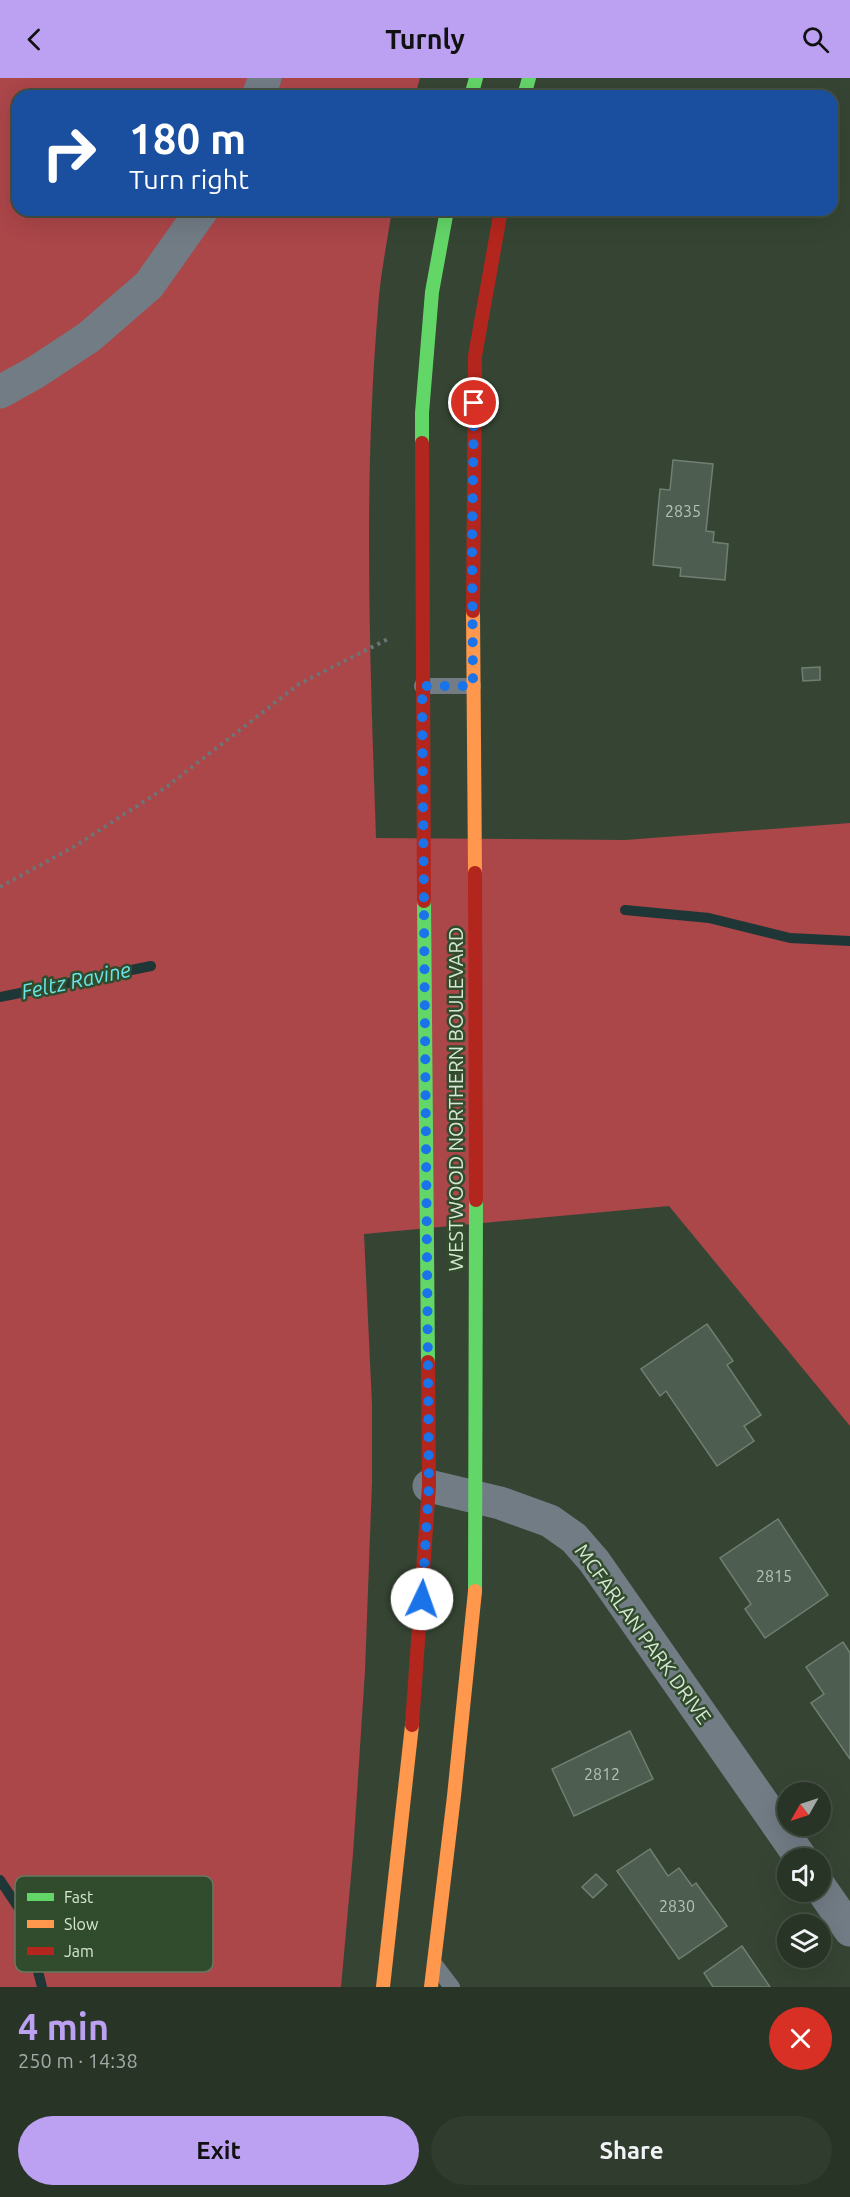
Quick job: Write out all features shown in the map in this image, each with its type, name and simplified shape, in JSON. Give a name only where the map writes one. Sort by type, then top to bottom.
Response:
[{"type":"main road","name":"WESTWOOD NORTHERN BOULEVARD","points":[[383,1987],[416,1690],[429,1485],[421,622],[423,413],[432,292],[446,216]]},
{"type":"main road","name":"WESTWOOD NORTHERN BOULEVARD","points":[[431,1987],[475,1600],[476,1032],[472,544],[475,356],[500,216]]},
{"type":"street","points":[[0,392],[36,372],[89,337],[149,285],[198,216]]},
{"type":"street","name":"MCFARLAN PARK DRIVE","points":[[429,1485],[500,1503],[550,1521],[574,1538],[594,1561],[794,1848]]},
{"type":"street","points":[[830,1902],[850,1930]]},
{"type":"lane","points":[[422,686],[473,686]]},
{"type":"lane","points":[[434,1963],[452,1987]]},
{"type":"path","points":[[0,887],[75,846],[165,788],[299,684],[421,622]]},
{"type":"shaded area","points":[[0,78],[420,78],[417,90],[12,90],[12,216],[391,216],[379,297],[373,375],[369,507],[376,838],[625,840],[850,823],[850,1426],[669,1206],[364,1234],[372,1404],[372,1482],[365,1671],[353,1854],[341,1987],[0,1987]]},
{"type":"building","points":[[673,460],[713,464],[706,531],[714,532],[713,542],[728,544],[725,580],[680,576],[681,568],[653,565],[660,489],[670,490]]},
{"type":"building","points":[[820,667],[820,680],[803,681],[802,668]]},
{"type":"building","points":[[707,1324],[733,1361],[727,1365],[761,1415],[744,1426],[754,1441],[717,1466],[666,1391],[660,1396],[641,1369]]},
{"type":"building","points":[[778,1519],[828,1595],[765,1638],[745,1609],[751,1604],[720,1558]]},
{"type":"building","points":[[843,1642],[850,1653],[850,1759],[811,1703],[824,1694],[806,1667]]},
{"type":"building","points":[[630,1731],[653,1779],[574,1816],[552,1769]]},
{"type":"building","points":[[650,1849],[668,1876],[679,1868],[692,1886],[696,1883],[727,1926],[679,1959],[617,1871]]},
{"type":"building","points":[[596,1874],[607,1885],[593,1898],[582,1887]]},
{"type":"building","points":[[742,1946],[770,1987],[713,1987],[704,1973]]},
{"type":"waterway","points":[[625,910],[709,918],[790,938],[850,941]]},
{"type":"waterway","name":"Feltz Ravine","points":[[0,997],[151,966]]},
{"type":"waterway","points":[[0,1880],[15,1902]]},
{"type":"waterway","points":[[38,1972],[42,1987]]},
{"type":"traffic: fast","points":[[473,90],[476,78]]},
{"type":"traffic: fast","points":[[526,90],[529,78]]},
{"type":"traffic: fast","points":[[422,443],[422,413],[432,292],[446,216]]},
{"type":"traffic: fast","points":[[424,901],[428,1362]]},
{"type":"traffic: fast","points":[[475,1591],[476,1200]]},
{"type":"traffic: slow","points":[[473,611],[475,873]]},
{"type":"traffic: slow","points":[[431,1987],[475,1591]]},
{"type":"traffic: slow","points":[[383,1987],[412,1725]]},
{"type":"traffic: jam","points":[[473,611],[475,356],[500,216]]},
{"type":"traffic: jam","points":[[422,443],[424,901]]},
{"type":"traffic: jam","points":[[475,873],[476,1200]]},
{"type":"traffic: jam","points":[[412,1725],[429,1486],[428,1362]]},
{"type":"route","points":[[422,1599],[429,1485],[422,686],[473,686],[474,403]]}]
